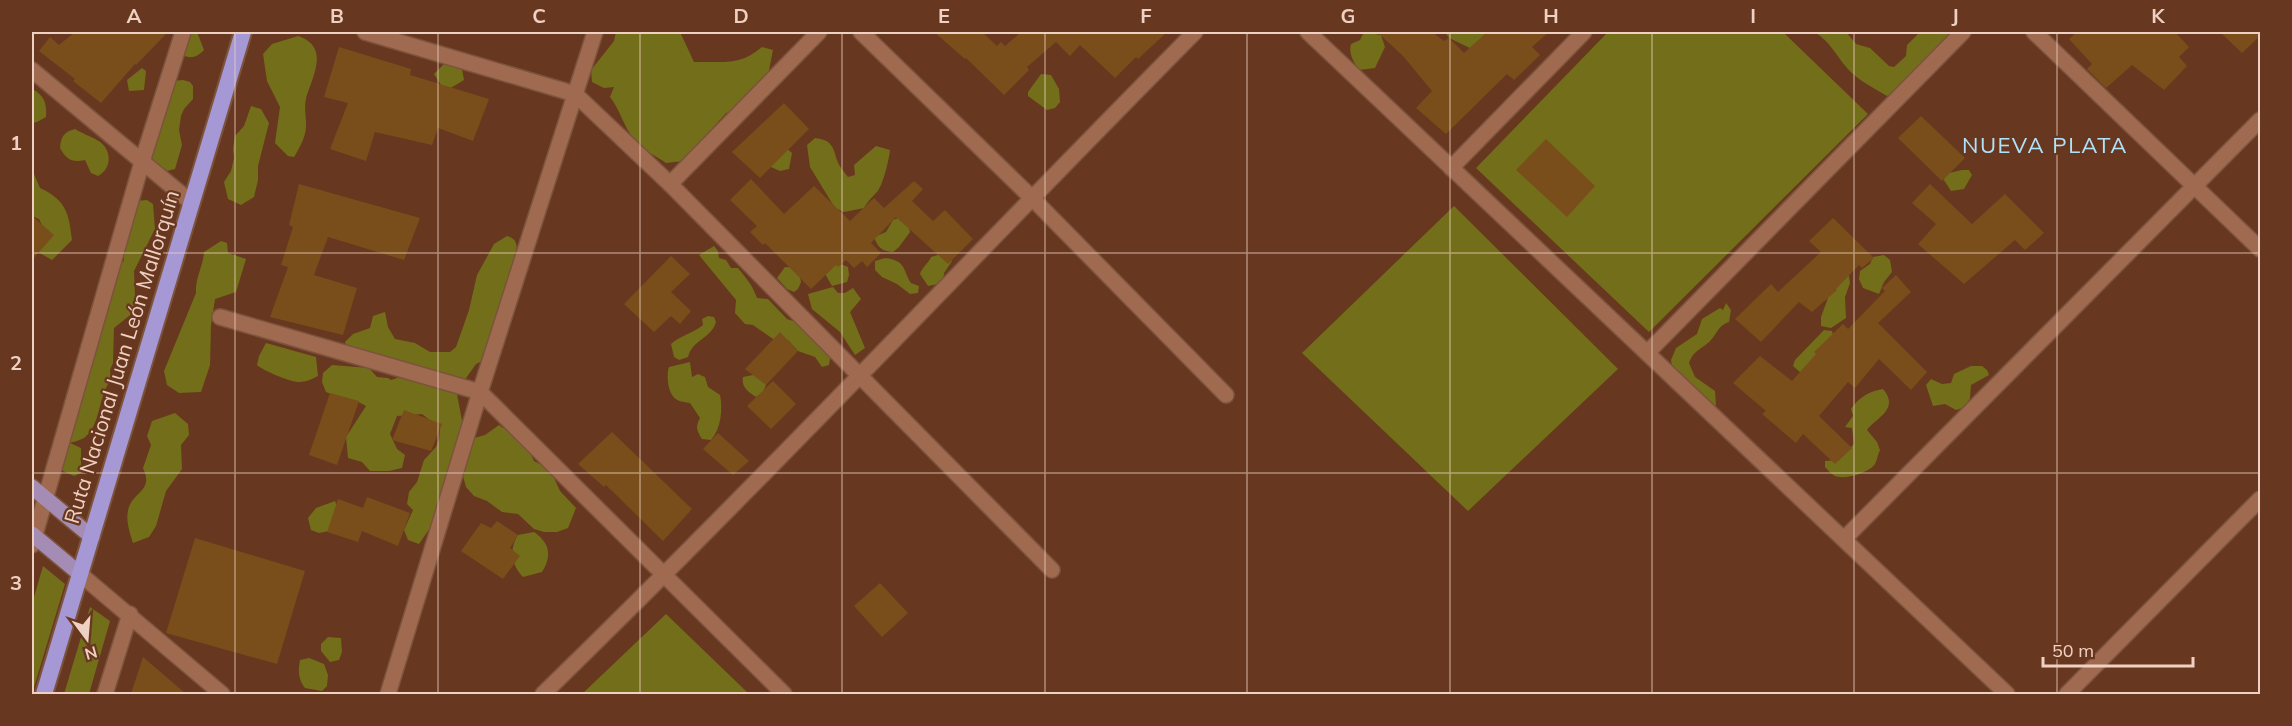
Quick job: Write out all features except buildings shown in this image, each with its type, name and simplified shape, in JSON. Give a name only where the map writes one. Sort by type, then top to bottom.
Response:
[{"type":"highway","name":"Ruta Nacional Juan León Mallorquín","points":[[44,694],[243,32]]},
{"type":"main road","points":[[32,487],[92,537]]},
{"type":"main road","points":[[32,538],[80,574]]},
{"type":"street","points":[[32,538],[142,162],[183,32]]},
{"type":"street","points":[[364,32],[575,94],[670,184],[1052,570]]},
{"type":"street","points":[[388,694],[480,392],[596,32]]},
{"type":"street","points":[[670,184],[819,32]]},
{"type":"street","points":[[861,32],[1031,198],[1227,395]]},
{"type":"street","points":[[543,694],[665,575],[861,376],[1031,198],[1195,32]]},
{"type":"street","points":[[1308,32],[2007,694]]},
{"type":"street","points":[[1451,168],[1584,32]]},
{"type":"street","points":[[1647,353],[1963,32]]},
{"type":"street","points":[[2034,32],[2260,249]]},
{"type":"street","points":[[32,70],[192,203]]},
{"type":"street","points":[[1844,539],[2260,120]]},
{"type":"street","points":[[220,318],[480,392],[784,694]]},
{"type":"street","points":[[2067,694],[2260,499]]},
{"type":"street","points":[[80,574],[222,694]]},
{"type":"street","points":[[105,694],[130,614]]},
{"type":"shaded area","points":[[188,32],[197,32],[204,50],[192,57],[179,53]]},
{"type":"shaded area","points":[[616,32],[680,32],[694,62],[730,62],[745,58],[762,47],[773,50],[766,86],[744,109],[726,113],[683,161],[666,163],[637,143],[630,134],[610,97],[614,87],[604,88],[592,82],[591,70],[614,41]]},
{"type":"shaded area","points":[[1364,32],[1381,35],[1385,47],[1375,68],[1359,70],[1352,58],[1350,47],[1351,44],[1360,40]]},
{"type":"shaded area","points":[[1445,32],[1491,32],[1474,50],[1449,38]]},
{"type":"shaded area","points":[[1608,32],[1783,32],[1868,114],[1649,332],[1476,168]]},
{"type":"shaded area","points":[[1815,32],[1846,32],[1856,44],[1870,48],[1889,66],[1894,67],[1906,56],[1907,45],[1920,32],[1953,32],[1946,42],[1896,91],[1887,96],[1851,72]]},
{"type":"shaded area","points":[[298,36],[314,47],[317,63],[305,102],[305,132],[294,157],[288,156],[275,143],[280,107],[267,81],[263,54],[272,44]]},
{"type":"shaded area","points":[[444,64],[462,69],[464,80],[449,89],[441,85],[434,74]]},
{"type":"shaded area","points":[[142,68],[146,71],[144,90],[129,91],[127,80]]},
{"type":"shaded area","points":[[1041,74],[1051,75],[1059,89],[1060,102],[1055,108],[1047,110],[1028,96],[1028,92]]},
{"type":"shaded area","points":[[173,81],[190,82],[193,86],[193,99],[181,116],[179,130],[182,145],[175,169],[163,172],[149,163]]},
{"type":"shaded area","points":[[32,89],[42,97],[46,117],[32,123]]},
{"type":"shaded area","points":[[251,106],[261,109],[269,123],[258,166],[254,197],[241,205],[228,199],[224,182],[231,171],[235,136],[244,126]]},
{"type":"shaded area","points":[[75,129],[97,140],[106,148],[108,164],[103,173],[98,176],[91,173],[85,160],[70,159],[60,148],[64,135]]},
{"type":"shaded area","points":[[815,138],[825,140],[831,145],[839,164],[848,177],[855,175],[854,165],[876,146],[890,150],[881,184],[864,208],[844,212],[835,208],[810,167],[807,145]]},
{"type":"shaded area","points":[[785,147],[792,153],[789,169],[780,171],[771,167],[768,161]]},
{"type":"shaded area","points":[[1969,170],[1972,175],[1964,189],[1951,191],[1942,177]]},
{"type":"shaded area","points":[[32,173],[40,188],[56,197],[65,208],[69,222],[72,240],[52,260],[38,252],[46,233],[39,219],[32,216]]},
{"type":"shaded area","points":[[147,200],[153,204],[155,229],[134,271],[137,307],[114,328],[111,380],[103,394],[94,425],[84,438],[70,443],[81,448],[81,473],[74,476],[63,471],[60,463],[114,267],[124,261],[122,239],[136,201]]},
{"type":"shaded area","points":[[1454,206],[1618,369],[1468,511],[1302,353]]},
{"type":"shaded area","points":[[898,218],[908,224],[910,232],[893,252],[883,250],[874,237],[886,232],[893,220]]},
{"type":"shaded area","points":[[507,236],[515,241],[517,249],[515,262],[507,298],[487,359],[476,364],[464,381],[403,377],[457,394],[463,426],[462,452],[450,465],[441,512],[419,544],[408,540],[404,530],[413,510],[407,504],[409,492],[417,482],[424,460],[436,447],[440,428],[422,414],[397,416],[390,434],[397,449],[405,455],[402,468],[370,471],[362,462],[348,458],[346,437],[366,406],[326,392],[322,382],[323,373],[332,365],[369,368],[377,377],[391,380],[400,377],[376,370],[347,352],[345,342],[353,334],[370,328],[373,316],[385,312],[388,327],[395,339],[415,343],[430,352],[450,352],[456,347],[469,310],[477,275],[494,244]]},
{"type":"shaded area","points":[[221,241],[227,243],[228,253],[246,259],[236,292],[215,299],[211,325],[210,365],[201,392],[179,393],[167,385],[164,371],[196,293],[204,252]]},
{"type":"shaded area","points":[[714,246],[719,258],[726,260],[731,268],[738,268],[757,298],[768,299],[787,319],[799,323],[831,352],[829,365],[822,367],[815,357],[798,351],[788,340],[776,341],[753,325],[745,324],[735,313],[736,300],[699,255]]},
{"type":"shaded area","points":[[941,254],[952,261],[944,273],[943,283],[928,286],[920,274],[931,257]]},
{"type":"shaded area","points":[[1884,255],[1890,260],[1892,272],[1884,282],[1879,294],[1863,288],[1859,279],[1860,271],[1870,264],[1873,257]]},
{"type":"shaded area","points":[[885,258],[897,261],[903,266],[911,283],[919,286],[918,293],[910,294],[897,284],[882,277],[875,270],[875,261]]},
{"type":"shaded area","points":[[838,263],[848,267],[849,275],[847,282],[832,286],[824,272]]},
{"type":"shaded area","points":[[1847,265],[1850,283],[1845,297],[1846,318],[1831,328],[1821,326],[1821,317],[1828,298],[1823,283]]},
{"type":"shaded area","points":[[785,267],[798,268],[801,282],[794,292],[787,289],[777,278]]},
{"type":"shaded area","points":[[833,287],[838,293],[845,293],[853,288],[861,299],[850,312],[865,348],[855,355],[840,332],[812,309],[808,294]]},
{"type":"shaded area","points":[[1726,303],[1731,310],[1729,322],[1695,353],[1689,363],[1695,377],[1715,391],[1716,405],[1707,410],[1693,407],[1687,391],[1673,371],[1671,360],[1676,348],[1697,334],[1702,319],[1720,308],[1723,310]]},
{"type":"shaded area","points":[[708,316],[714,317],[716,322],[714,328],[694,346],[688,357],[679,360],[674,357],[671,344],[703,325],[702,319]]},
{"type":"shaded area","points":[[1824,330],[1832,331],[1844,379],[1840,392],[1834,392],[1810,373],[1800,372],[1793,366],[1795,360]]},
{"type":"shaded area","points":[[266,343],[316,357],[318,376],[295,382],[260,367],[257,365],[259,356]]},
{"type":"shaded area","points":[[690,362],[692,377],[698,374],[705,377],[708,387],[720,395],[720,419],[711,440],[702,439],[700,436],[697,426],[700,418],[690,403],[677,400],[669,389],[669,367]]},
{"type":"shaded area","points":[[1971,366],[1982,366],[1989,375],[1971,385],[1970,398],[1966,407],[1956,410],[1945,404],[1933,406],[1926,385],[1931,379],[1942,384],[1951,383],[1954,374]]},
{"type":"shaded area","points":[[753,375],[761,378],[766,385],[763,392],[756,397],[743,384],[743,377]]},
{"type":"shaded area","points":[[1883,389],[1888,396],[1888,407],[1867,430],[1877,442],[1880,450],[1875,464],[1856,475],[1835,476],[1825,467],[1825,461],[1839,460],[1854,444],[1852,428],[1845,427],[1853,416],[1851,409],[1865,395]]},
{"type":"shaded area","points":[[175,413],[188,424],[189,435],[181,445],[182,469],[166,491],[156,526],[149,537],[133,543],[128,511],[132,501],[146,484],[143,468],[151,445],[147,436],[152,421]]},
{"type":"shaded area","points":[[499,425],[503,428],[512,427],[520,432],[534,461],[550,469],[560,491],[576,508],[568,528],[557,532],[534,529],[518,514],[502,512],[487,501],[474,496],[466,487],[462,473],[463,462],[474,438],[485,435]]},
{"type":"shaded area","points":[[335,501],[339,511],[334,530],[319,533],[311,530],[308,518],[316,508]]},
{"type":"shaded area","points":[[534,532],[546,545],[547,561],[542,572],[523,577],[514,562],[513,546],[518,535]]},
{"type":"shaded area","points":[[43,566],[65,584],[32,694],[32,604]]},
{"type":"shaded area","points":[[90,607],[110,621],[89,694],[64,694]]},
{"type":"shaded area","points":[[666,614],[749,694],[582,694]]},
{"type":"shaded area","points":[[328,637],[341,638],[342,652],[339,660],[330,662],[321,651],[321,644]]},
{"type":"shaded area","points":[[309,658],[324,664],[328,675],[327,686],[322,691],[305,688],[301,681],[300,660]]},
{"type":"district","name":"NUEVA PLATA","points":[[2045,145]]}]
